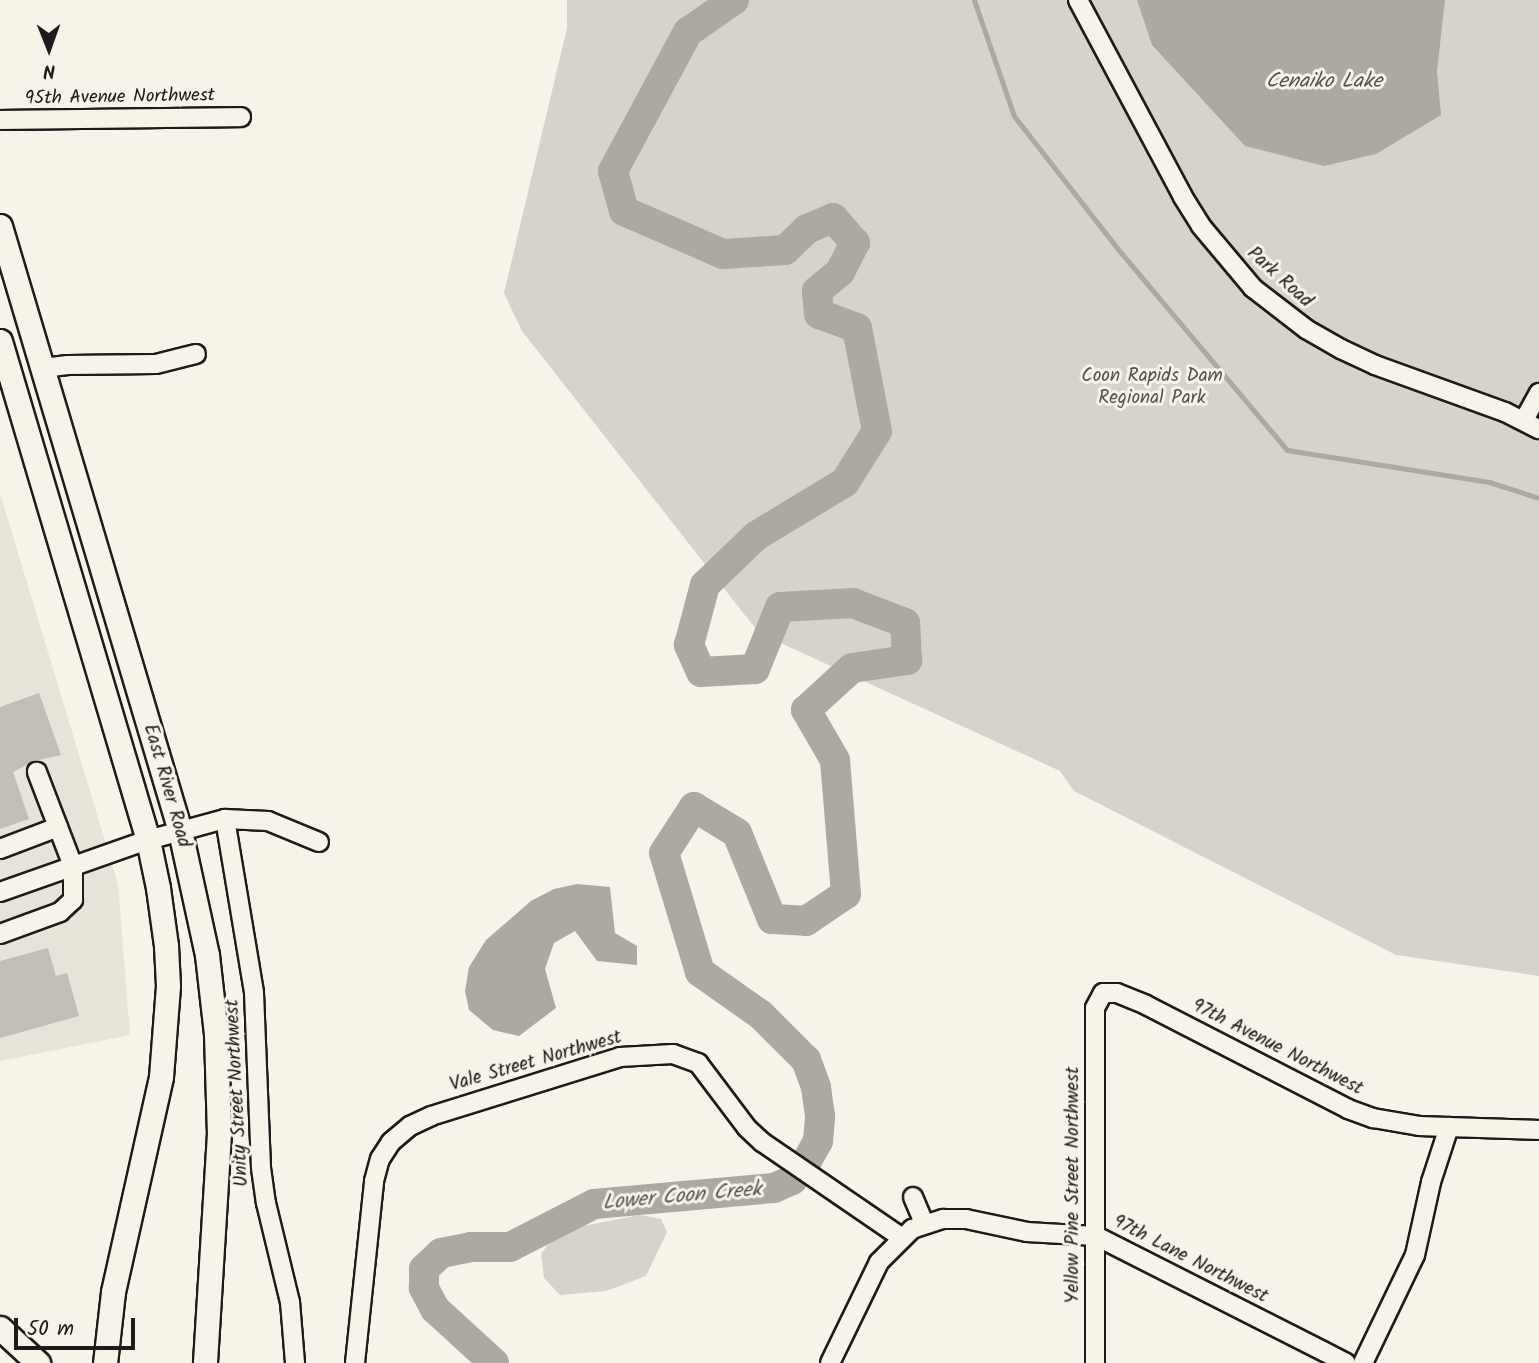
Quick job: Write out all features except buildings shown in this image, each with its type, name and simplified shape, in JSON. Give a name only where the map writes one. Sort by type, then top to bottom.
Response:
[{"type":"main road","name":"East River Road","points":[[0,226],[4,252],[43,368],[180,831],[207,955],[219,1086],[219,1133],[205,1363]]},
{"type":"main road","name":"East River Road","points":[[0,341],[148,840],[166,946],[166,1031],[154,1120],[113,1292],[105,1363]]},
{"type":"main road","points":[[0,1328],[38,1363]]},
{"type":"street","name":"Park Road","points":[[1078,0],[1183,197],[1201,226],[1253,288],[1306,329],[1341,349],[1532,424]]},
{"type":"street","name":"95th Avenue Northwest","points":[[0,120],[241,117]]},
{"type":"street","points":[[43,368],[68,365],[156,365],[196,354]]},
{"type":"street","points":[[1532,424],[1539,393]]},
{"type":"street","points":[[0,934],[60,912],[73,900],[73,866],[37,772]]},
{"type":"street","points":[[0,892],[148,840],[225,819],[268,821],[319,842]]},
{"type":"street","name":"Unity Street Northwest","points":[[225,819],[254,993],[261,1168],[266,1203],[290,1302],[295,1363]]},
{"type":"street","points":[[0,849],[58,827]]},
{"type":"street","name":"97th Avenue Northwest","points":[[1095,1008],[1104,993],[1117,993],[1348,1109],[1397,1124],[1539,1130]]},
{"type":"street","name":"Yellow Pine Street Northwest","points":[[1095,1008],[1095,1363]]},
{"type":"street","name":"Vale Street Northwest","points":[[355,1363],[374,1181],[380,1159],[391,1142],[410,1126],[431,1116],[594,1064],[645,1054],[673,1054],[698,1063],[747,1128],[762,1142],[901,1237]]},
{"type":"street","points":[[1363,1363],[1415,1255],[1431,1182],[1449,1128]]},
{"type":"street","points":[[912,1198],[924,1223]]},
{"type":"street","name":"97th Lane Northwest","points":[[830,1363],[879,1262],[901,1237],[924,1223],[943,1219],[965,1219],[1027,1232],[1096,1236],[1346,1363]]},
{"type":"shaded area","points":[[0,493],[118,884],[130,1035],[0,1061]]},
{"type":"green space","name":"Coon Rapids Dam Regional Park","points":[[567,0],[1539,0],[1539,976],[1396,955],[1074,791],[1060,771],[759,633],[522,331],[504,293],[567,28]]},
{"type":"green space","points":[[640,1215],[661,1219],[667,1232],[646,1276],[606,1291],[560,1295],[544,1278],[541,1254],[552,1239],[573,1228]]},
{"type":"water","name":"Cenaiko Lake","points":[[1137,0],[1445,0],[1437,71],[1441,115],[1376,154],[1324,166],[1245,146],[1152,45]]},
{"type":"water","points":[[577,884],[610,887],[615,933],[637,946],[637,965],[597,961],[575,931],[554,943],[545,969],[556,1008],[519,1036],[493,1030],[469,1010],[465,991],[469,967],[486,940],[531,901],[554,889]]},
{"type":"waterway","name":"Lower Coon Creek","points":[[494,1363],[435,1309],[424,1288],[424,1269],[441,1253],[471,1247],[510,1247],[594,1204],[774,1188],[792,1180],[808,1159],[818,1141],[820,1116],[816,1087],[806,1060],[761,1015],[700,972],[664,853],[694,807],[737,833],[772,919],[806,921],[846,894],[835,760],[806,710],[852,668],[907,660],[905,623],[853,603],[780,607],[755,669],[701,672],[689,645],[705,585],[756,536],[845,482],[877,431],[857,328],[819,314],[817,291],[840,272],[855,243],[833,218],[807,229],[785,250],[723,254],[624,211],[613,171],[688,32],[734,0]]},
{"type":"waterway","points":[[974,0],[1014,116],[1122,254],[1287,450],[1489,482],[1539,498]]}]
